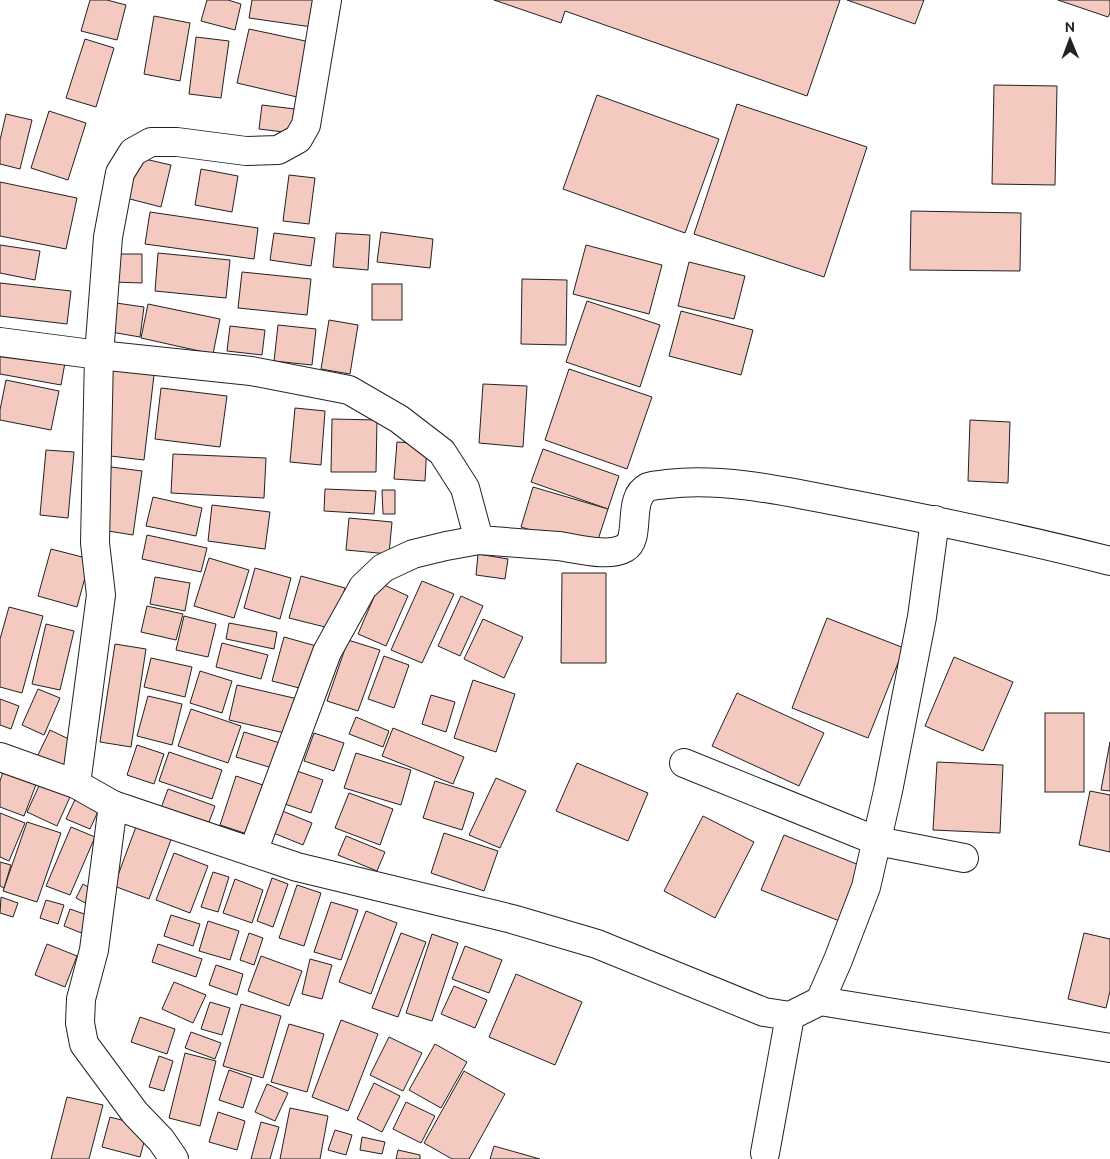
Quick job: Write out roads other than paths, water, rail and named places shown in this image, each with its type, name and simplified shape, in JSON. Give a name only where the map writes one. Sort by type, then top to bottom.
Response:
[{"type":"street","points":[[76,784],[101,595],[95,543],[99,355],[108,237],[120,173],[133,152],[151,142],[176,142],[246,151],[278,150],[298,139],[306,126],[327,0]]},
{"type":"street","points":[[0,342],[99,355],[251,371],[349,390],[399,419],[442,452],[465,488],[478,540]]},
{"type":"street","points":[[253,852],[327,652],[363,587],[383,568],[413,554],[478,540],[561,546],[591,552],[620,551],[628,547],[632,538],[639,496],[648,487],[668,484],[709,483],[780,490],[935,520],[1110,561]]},
{"type":"street","points":[[820,1000],[838,960],[866,887],[888,791],[922,617],[935,520]]},
{"type":"street","points":[[0,757],[76,784],[113,804],[297,867],[512,919],[597,944],[764,1012],[790,1016],[820,1000],[1110,1048]]},
{"type":"street","points":[[684,763],[877,841],[964,858]]},
{"type":"street","points":[[113,804],[94,950],[81,999],[80,1023],[84,1044],[135,1112],[161,1140],[174,1159]]},
{"type":"street","points":[[766,1153],[790,1016]]}]
